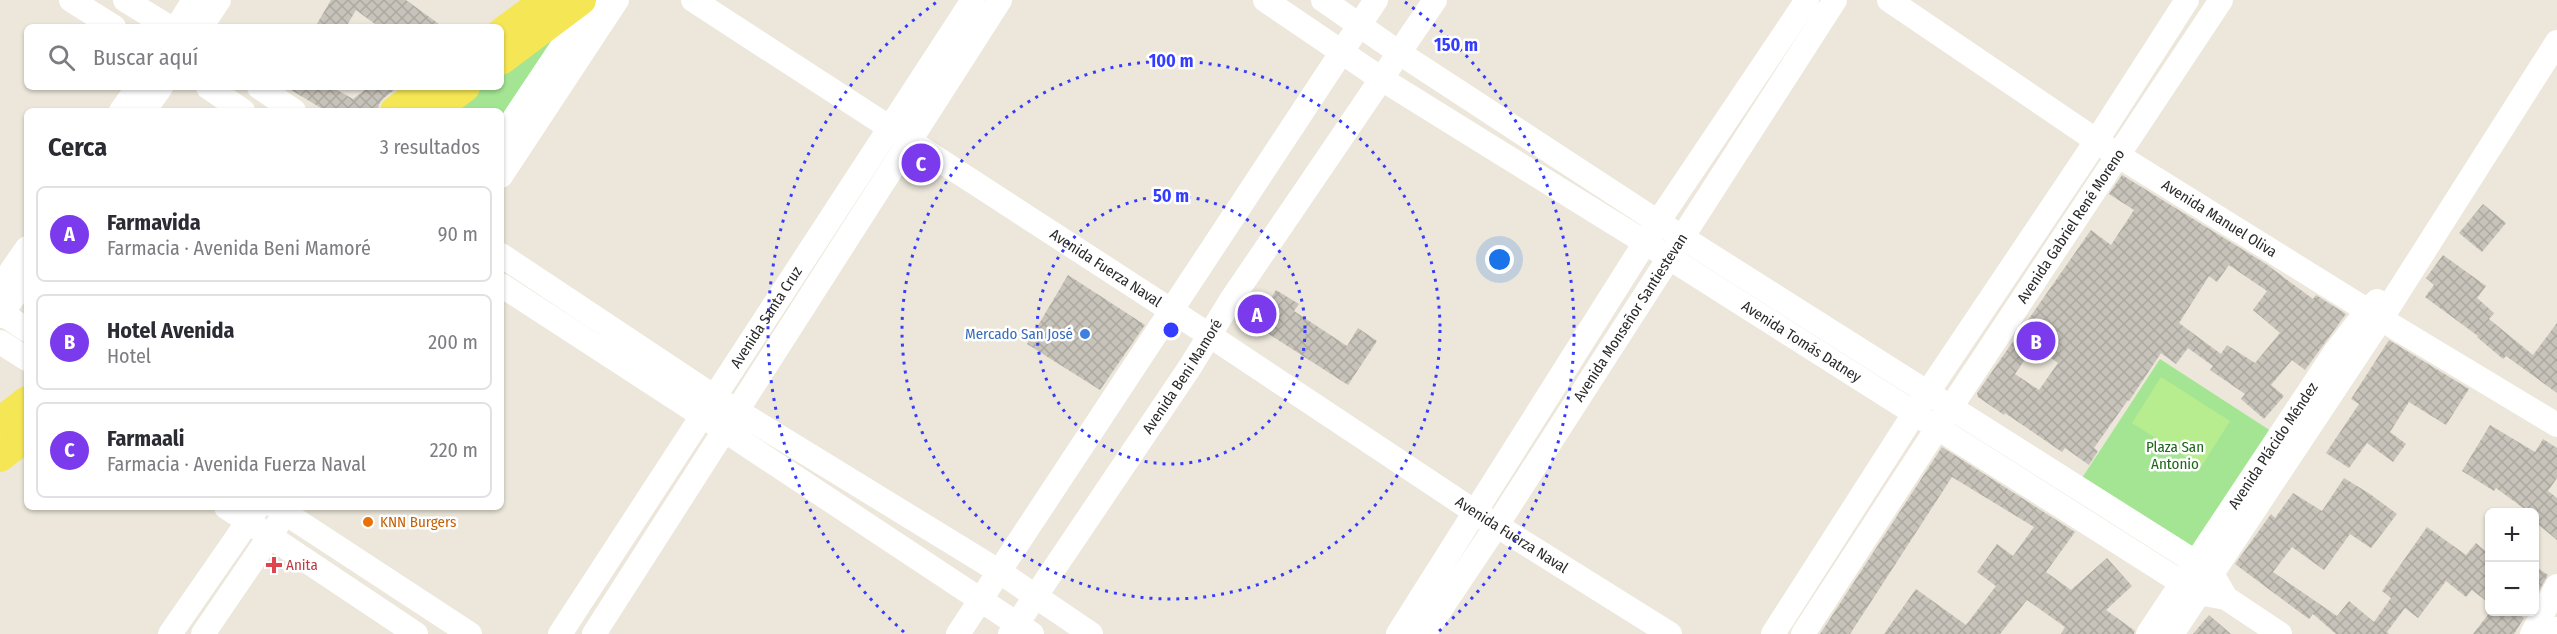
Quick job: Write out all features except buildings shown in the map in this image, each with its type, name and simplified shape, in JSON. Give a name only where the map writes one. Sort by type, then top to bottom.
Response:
[{"type":"main road","points":[[504,31],[546,0]]},
{"type":"main road","points":[[504,58],[581,0]]},
{"type":"main road","points":[[399,108],[424,90]]},
{"type":"main road","points":[[436,108],[461,90]]},
{"type":"main road","points":[[0,423],[24,403]]},
{"type":"main road","points":[[0,457],[24,438]]},
{"type":"street","points":[[71,0],[109,24]]},
{"type":"street","points":[[125,0],[164,24]]},
{"type":"street","points":[[179,24],[194,0]]},
{"type":"street","points":[[203,24],[219,0]]},
{"type":"street","points":[[504,134],[593,0]]},
{"type":"street","points":[[504,171],[617,0]]},
{"type":"street","name":"Avenida Fuerza Naval","points":[[693,0],[1170,312],[1209,335],[1475,512],[1670,634]]},
{"type":"street","name":"Avenida Santa Cruz","points":[[560,634],[973,0]]},
{"type":"street","name":"Avenida Santa Cruz","points":[[594,634],[1000,0]]},
{"type":"street","name":"Avenida Tomás Datney","points":[[1265,0],[1380,78],[1646,243],[2189,588],[2226,598],[2280,634]]},
{"type":"street","name":"Avenida Tomás Datney","points":[[1323,0],[1398,52],[1658,222],[2203,566],[2226,598]]},
{"type":"street","points":[[958,634],[982,601],[1376,0]]},
{"type":"street","name":"Avenida Beni Mamoré","points":[[1020,631],[1035,596],[1380,78],[1435,0]]},
{"type":"street","name":"Avenida Monseñor Santiestevan","points":[[1398,634],[1658,222],[1807,0]]},
{"type":"street","name":"Avenida Monseñor Santiestevan","points":[[1424,634],[1497,525],[1835,0]]},
{"type":"street","name":"Avenida Manuel Oliva","points":[[1889,0],[2119,156],[2374,315],[2557,425]]},
{"type":"street","name":"Avenida Gabriel René Moreno","points":[[1773,634],[1914,413],[2097,140],[2187,0]]},
{"type":"street","name":"Avenida Gabriel René Moreno","points":[[1803,634],[2221,0]]},
{"type":"street","name":"Avenida Plácido Méndez","points":[[2148,634],[2189,588],[2336,351],[2374,315],[2412,270],[2557,42]]},
{"type":"street","points":[[123,108],[136,90]]},
{"type":"street","points":[[146,108],[159,90]]},
{"type":"street","points":[[212,90],[239,108]]},
{"type":"street","points":[[263,90],[290,108]]},
{"type":"street","points":[[0,287],[24,252]]},
{"type":"street","points":[[504,257],[709,408]]},
{"type":"street","points":[[24,282],[1,314],[24,328]]},
{"type":"street","points":[[504,287],[709,408],[1000,572],[1091,634]]},
{"type":"street","points":[[0,342],[24,357]]},
{"type":"street","points":[[731,420],[982,601],[1020,631]]},
{"type":"street","points":[[236,510],[252,515],[268,537],[416,634]]},
{"type":"street","points":[[203,634],[283,510]]},
{"type":"street","points":[[285,510],[470,634]]},
{"type":"street","points":[[170,634],[252,515]]},
{"type":"street","points":[[2532,634],[2557,586]]},
{"type":"street","name":"Avenida Plácido Méndez","points":[[2172,634],[2189,588]]},
{"type":"street","points":[[2553,634],[2557,628]]},
{"type":"green space","points":[[561,32],[504,118],[504,108],[450,108],[472,90],[504,90],[504,66]]},
{"type":"green space","name":"Plaza San Antonio","points":[[2160,359],[2271,431],[2194,545],[2186,548],[2080,481]]},
{"type":"green space","points":[[2161,377],[2230,421],[2201,467],[2132,423]]},
{"type":"place","name":"Farmaali","points":[[921,163]]},
{"type":"place","name":"Farmavida","points":[[1257,314]]},
{"type":"place","name":"Mercado San José","points":[[1085,334]]},
{"type":"place","name":"Hotel Avenida","points":[[2036,341]]},
{"type":"place","name":"KNN Burgers","points":[[368,522]]},
{"type":"place","name":"Anita","points":[[274,565]]}]
